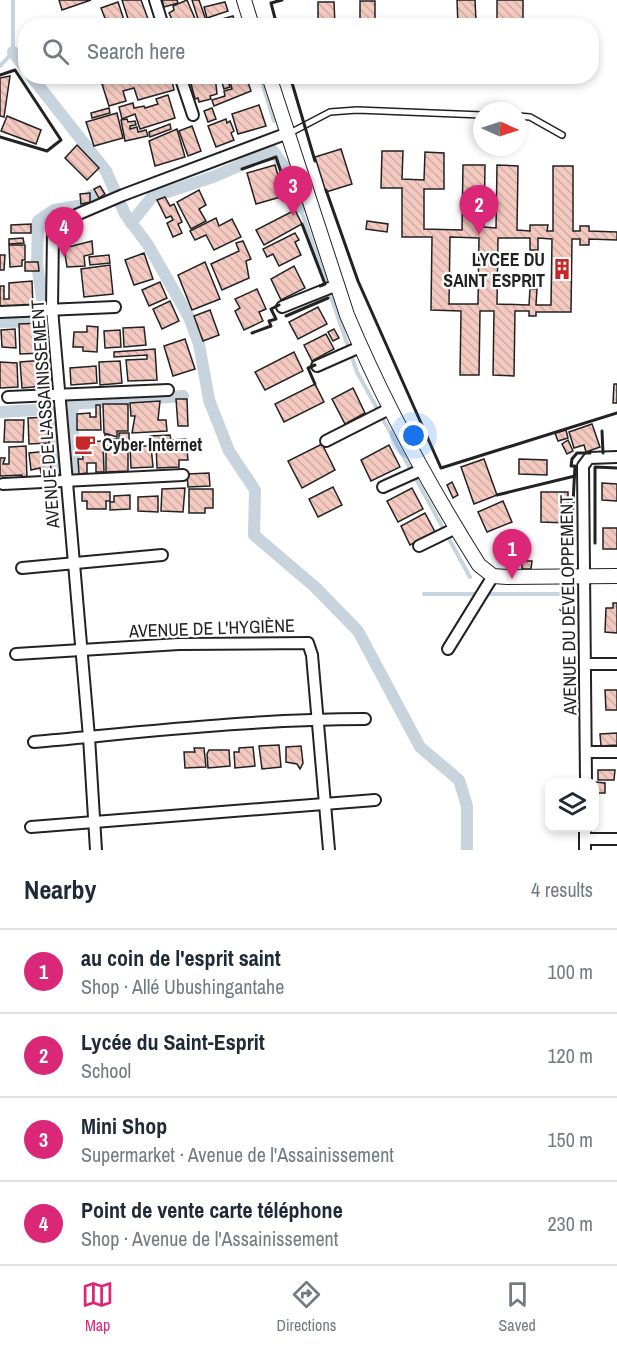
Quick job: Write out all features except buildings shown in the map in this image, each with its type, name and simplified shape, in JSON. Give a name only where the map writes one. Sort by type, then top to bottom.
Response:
[{"type":"street","points":[[155,0],[161,18]]},
{"type":"street","points":[[244,0],[250,18]]},
{"type":"street","points":[[183,84],[193,115]]},
{"type":"street","points":[[273,84],[337,285],[360,347],[421,470],[479,565],[493,576],[617,576]]},
{"type":"street","name":"AVENUE DE L'ASSAINISSEMENT","points":[[96,850],[89,737],[52,309],[52,232],[62,221],[123,195],[288,133]]},
{"type":"street","points":[[282,307],[337,285]]},
{"type":"street","points":[[0,312],[115,307]]},
{"type":"street","points":[[317,366],[360,347]]},
{"type":"street","points":[[8,397],[168,390]]},
{"type":"street","points":[[326,441],[389,409]]},
{"type":"street","name":"AVENUE DU DÉVELOPPEMENT","points":[[586,778],[583,466],[589,458],[617,457]]},
{"type":"street","points":[[383,487],[421,470]]},
{"type":"street","points":[[3,484],[183,475]]},
{"type":"street","points":[[419,546],[456,528]]},
{"type":"street","points":[[22,568],[162,555]]},
{"type":"street","points":[[448,649],[493,576]]},
{"type":"street","name":"AVENUE DE L'HYGIÈNE","points":[[16,654],[303,641],[312,648],[329,850]]},
{"type":"street","points":[[586,664],[617,664]]},
{"type":"street","points":[[34,742],[201,726],[317,719],[365,719]]},
{"type":"street","points":[[586,752],[617,752]]},
{"type":"street","points":[[30,827],[375,800]]},
{"type":"street","points":[[585,839],[617,838]]},
{"type":"lane","points":[[288,133],[330,112],[357,110],[473,115]]},
{"type":"lane","points":[[527,117],[562,135]]},
{"type":"waterway","points":[[0,66],[13,52],[13,0]]},
{"type":"waterway","points":[[13,52],[18,59]]},
{"type":"waterway","points":[[37,84],[106,171],[125,214],[148,245],[189,317],[199,344],[209,400],[229,451],[255,490],[254,535],[315,587],[358,631],[420,747],[459,780],[467,806],[467,850]]},
{"type":"waterway","points":[[262,84],[274,121]]},
{"type":"waterway","points":[[131,223],[152,197],[213,177],[273,151],[287,170],[300,207]]},
{"type":"waterway","points":[[43,305],[37,264],[38,221],[54,210],[95,203],[92,195]]},
{"type":"waterway","points":[[300,207],[357,372],[470,577]]},
{"type":"waterway","points":[[0,322],[44,321],[49,391]]},
{"type":"waterway","points":[[75,474],[72,404],[183,396]]},
{"type":"waterway","points":[[0,412],[52,409],[54,479]]},
{"type":"waterway","points":[[424,594],[572,594]]},
{"type":"wall","points":[[275,18],[271,3],[282,0]]},
{"type":"wall","points":[[0,75],[15,70],[18,75]]},
{"type":"wall","points":[[0,137],[47,151],[61,140],[24,84]]},
{"type":"wall","points":[[292,84],[315,161]]},
{"type":"wall","points":[[242,169],[276,157],[291,202]]},
{"type":"wall","points":[[326,190],[358,281],[441,468],[617,413]]},
{"type":"wall","points":[[302,224],[325,284],[320,286]]},
{"type":"wall","points":[[286,316],[328,298]]},
{"type":"wall","points":[[252,333],[271,326],[269,321],[276,319],[271,309],[279,305]]},
{"type":"wall","points":[[315,365],[308,368],[315,384]]},
{"type":"wall","points":[[602,431],[603,453]]},
{"type":"wall","points":[[571,540],[575,466],[571,466],[572,459],[577,453],[590,453]]},
{"type":"wall","points":[[595,543],[595,467],[617,468]]},
{"type":"wall","points":[[497,495],[575,476]]},
{"type":"place","name":"Mini Shop","points":[[293,216]]},
{"type":"place","name":"Lycée du Saint-Esprit","points":[[479,235]]},
{"type":"place","name":"Point de vente carte téléphone","points":[[64,257]]},
{"type":"place","name":"LYCEE DU SAINT ESPRIT","points":[[562,269]]},
{"type":"place","name":"Cyber Internet","points":[[85,444]]},
{"type":"place","name":"au coin de l'esprit saint","points":[[512,579]]}]
